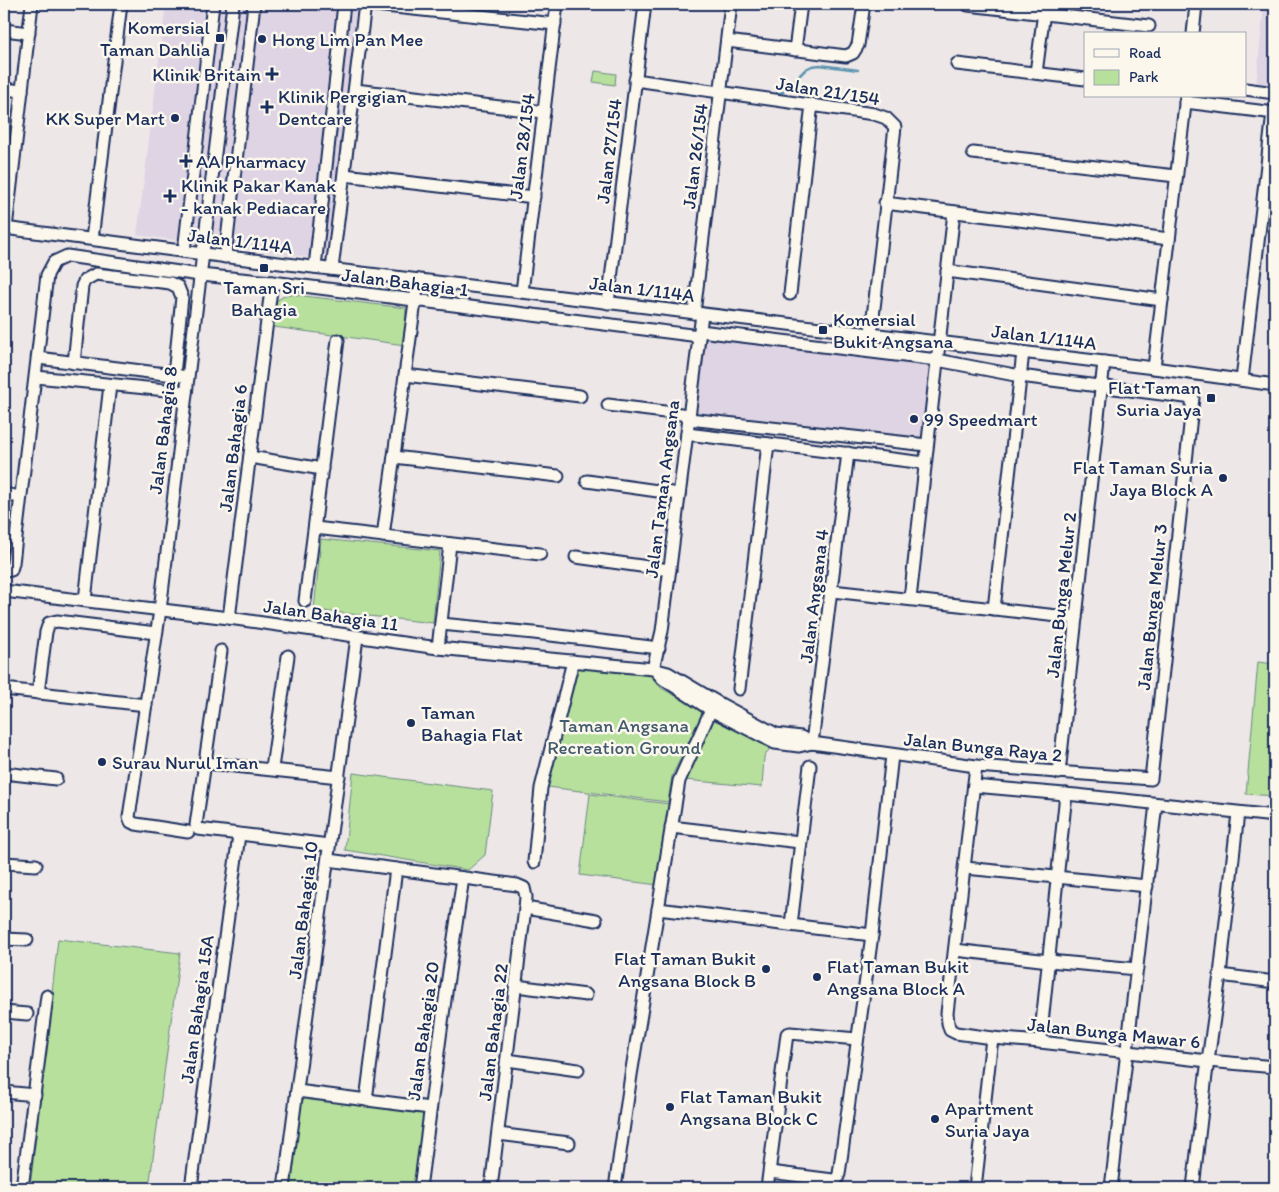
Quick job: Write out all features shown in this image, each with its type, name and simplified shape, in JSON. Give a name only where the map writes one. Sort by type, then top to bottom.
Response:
[{"type":"street","points":[[5,228],[32,4]]},
{"type":"street","points":[[92,239],[121,4]]},
{"type":"street","points":[[184,251],[213,4]]},
{"type":"street","name":"Jalan Bahagia 8","points":[[193,830],[136,824],[131,822],[129,817],[160,610],[233,4]]},
{"type":"street","points":[[225,256],[254,4]]},
{"type":"street","points":[[315,268],[344,4]]},
{"type":"street","points":[[332,270],[366,4],[470,10],[554,24]]},
{"type":"street","name":"Jalan 28/154","points":[[522,292],[557,4]]},
{"type":"street","name":"Jalan 27/154","points":[[608,302],[645,4]]},
{"type":"street","name":"Jalan 26/154","points":[[698,313],[731,4]]},
{"type":"street","points":[[795,50],[801,4]]},
{"type":"street","points":[[727,41],[846,56],[853,53],[858,45],[864,4]]},
{"type":"street","points":[[1193,32],[1196,4]]},
{"type":"street","points":[[968,6],[1044,9],[1149,26]]},
{"type":"street","points":[[1036,73],[1037,45],[1044,9]]},
{"type":"street","points":[[4,30],[29,34]]},
{"type":"street","points":[[957,64],[1084,79]]},
{"type":"street","name":"Jalan 21/154","points":[[635,80],[812,104],[874,114],[886,118],[894,127],[871,334]]},
{"type":"street","points":[[4,89],[22,91]]},
{"type":"street","points":[[1246,89],[1275,93]]},
{"type":"street","points":[[355,90],[544,112]]},
{"type":"street","points":[[1154,368],[1185,99],[1274,113],[1242,380]]},
{"type":"street","points":[[790,294],[812,104]]},
{"type":"street","points":[[973,153],[1176,176]]},
{"type":"street","points":[[344,175],[534,196]]},
{"type":"street","points":[[885,203],[1169,239]]},
{"type":"street","points":[[910,600],[954,212]]},
{"type":"street","name":"Jalan 1/114A","points":[[5,228],[315,268],[1023,352],[1275,384]]},
{"type":"street","name":"Jalan Bahagia 1","points":[[7,570],[13,563],[47,275],[54,262],[67,256],[200,275],[272,282],[606,325],[699,334]]},
{"type":"street","points":[[947,271],[1162,300]]},
{"type":"street","points":[[74,363],[82,286],[85,280],[96,274],[170,283],[178,287],[182,297],[174,375]]},
{"type":"street","points":[[383,536],[418,280]]},
{"type":"street","name":"Jalan Bahagia 6","points":[[229,618],[272,282]]},
{"type":"street","name":"Jalan Taman Angsana","points":[[653,668],[659,648],[670,570],[699,334],[698,313]]},
{"type":"street","name":"Jalan Bunga Melur 3","points":[[699,334],[936,360],[1020,376],[1193,398],[1151,779]]},
{"type":"street","points":[[306,601],[338,340]]},
{"type":"street","points":[[994,609],[1023,352]]},
{"type":"street","points":[[38,358],[187,376]]},
{"type":"street","name":"Jalan Bunga Melur 2","points":[[1059,773],[1104,362]]},
{"type":"street","points":[[405,375],[580,396]]},
{"type":"street","points":[[36,377],[186,392]]},
{"type":"street","points":[[85,600],[110,385]]},
{"type":"street","points":[[608,405],[689,417],[927,445]]},
{"type":"street","points":[[687,434],[925,463]]},
{"type":"street","points":[[739,689],[768,444]]},
{"type":"street","name":"Jalan Angsana 4","points":[[812,743],[848,453]]},
{"type":"street","points":[[250,457],[322,469]]},
{"type":"street","points":[[394,458],[558,476]]},
{"type":"street","points":[[587,481],[679,494]]},
{"type":"street","points":[[4,494],[20,497]]},
{"type":"street","points":[[314,528],[540,554]]},
{"type":"street","points":[[438,648],[450,544]]},
{"type":"street","points":[[576,557],[670,570]]},
{"type":"street","name":"Jalan Bahagia 11","points":[[4,591],[229,618],[438,648],[653,668]]},
{"type":"street","points":[[832,591],[1076,618]]},
{"type":"street","points":[[38,693],[46,632],[49,623],[57,621],[156,633]]},
{"type":"street","points":[[441,624],[659,648]]},
{"type":"street","name":"Jalan Bahagia 10","points":[[284,1188],[357,637]]},
{"type":"street","points":[[221,651],[206,762],[196,825],[193,830],[329,845]]},
{"type":"street","points":[[272,768],[288,656]]},
{"type":"street","points":[[534,862],[541,788],[573,661]]},
{"type":"street","name":"Jalan Bunga Raya 2","points":[[653,668],[663,679],[775,743],[799,746],[812,743],[976,766],[1151,779]]},
{"type":"street","points":[[4,689],[146,706]]},
{"type":"street","points":[[615,1188],[679,781],[713,706]]},
{"type":"street","points":[[770,1172],[833,1180],[837,1179],[840,1174],[872,935],[892,755]]},
{"type":"street","points":[[206,762],[339,776]]},
{"type":"street","points":[[791,924],[810,766]]},
{"type":"street","points":[[976,766],[955,950],[1137,969]]},
{"type":"street","points":[[4,773],[56,779]]},
{"type":"street","points":[[974,786],[1275,816]]},
{"type":"street","points":[[1040,1042],[1066,794]]},
{"type":"street","points":[[1111,1188],[1156,804]]},
{"type":"street","points":[[1193,1188],[1238,813]]},
{"type":"street","points":[[671,827],[800,842]]},
{"type":"street","name":"Jalan Bahagia 15A","points":[[191,1188],[238,835]]},
{"type":"street","points":[[328,860],[463,878]]},
{"type":"street","points":[[4,862],[36,865]]},
{"type":"street","points":[[965,868],[1147,886]]},
{"type":"street","points":[[366,1100],[396,869]]},
{"type":"street","name":"Jalan Bahagia 22","points":[[463,878],[518,885],[524,888],[526,897],[491,1188]]},
{"type":"street","name":"Jalan Bahagia 20","points":[[420,1188],[463,878]]},
{"type":"street","points":[[526,908],[596,920]]},
{"type":"street","points":[[658,909],[872,935]]},
{"type":"street","points":[[4,938],[27,940]]},
{"type":"street","name":"Jalan Bunga Mawar 6","points":[[955,950],[947,1013],[950,1030],[956,1033],[1208,1061],[1275,1066]]},
{"type":"street","points":[[1220,975],[1275,982]]},
{"type":"street","points":[[516,986],[586,995]]},
{"type":"street","points":[[22,1188],[47,996]]},
{"type":"street","points":[[4,1012],[27,1014]]},
{"type":"street","points":[[767,1188],[786,1034],[857,1039]]},
{"type":"street","points":[[975,1188],[992,1038]]},
{"type":"street","points":[[507,1060],[578,1070]]},
{"type":"street","points":[[297,1091],[430,1108]]},
{"type":"street","points":[[4,1092],[35,1095]]},
{"type":"street","points":[[498,1134],[569,1143]]},
{"type":"shaded area","points":[[166,4],[356,4],[355,9],[361,9],[333,256],[324,255],[323,259],[137,235]]},
{"type":"shaded area","points":[[1264,4],[1275,4],[1275,89],[1256,87]]},
{"type":"shaded area","points":[[702,335],[932,363],[924,441],[693,416]]},
{"type":"green space","points":[[595,71],[616,74],[615,85],[593,82]]},
{"type":"green space","points":[[287,294],[406,308],[405,345],[274,327],[276,301]]},
{"type":"green space","points":[[321,539],[440,551],[433,623],[314,610]]},
{"type":"green space","points":[[1258,662],[1275,664],[1275,796],[1246,794]]},
{"type":"green space","name":"Taman Angsana Recreation Ground","points":[[579,664],[650,672],[661,688],[704,711],[672,776],[668,802],[548,787]]},
{"type":"green space","points":[[714,715],[772,745],[764,757],[762,787],[685,780]]},
{"type":"green space","points":[[353,773],[493,791],[485,855],[468,870],[345,850]]},
{"type":"green space","points":[[590,794],[669,804],[658,885],[580,875]]},
{"type":"green space","points":[[58,939],[180,953],[149,1188],[30,1188]]},
{"type":"green space","points":[[302,1096],[429,1112],[418,1188],[312,1188],[291,1186]]},
{"type":"waterway","points":[[777,93],[783,92],[806,69],[812,66],[820,65],[858,70]]},
{"type":"place","name":"Komersial Taman Dahlia","points":[[220,38]]},
{"type":"place","name":"Hong Lim Pan Mee","points":[[262,39]]},
{"type":"place","name":"Klinik Britain","points":[[272,74]]},
{"type":"place","name":"Klinik Pergigian Dentcare","points":[[267,107]]},
{"type":"place","name":"KK Super Mart","points":[[175,118]]},
{"type":"place","name":"AA Pharmacy","points":[[186,161]]},
{"type":"place","name":"Klinik Pakar Kanak - kanak Pediacare","points":[[170,196]]},
{"type":"place","name":"Taman Sri Bahagia","points":[[264,268]]},
{"type":"place","name":"Komersial Bukit Angsana","points":[[823,330]]},
{"type":"place","name":"Flat Taman Suria Jaya","points":[[1211,398]]},
{"type":"place","name":"99 Speedmart","points":[[914,419]]},
{"type":"place","name":"Flat Taman Suria Jaya Block A","points":[[1223,478]]},
{"type":"place","name":"Taman Bahagia Flat","points":[[411,723]]},
{"type":"place","name":"Surau Nurul Iman","points":[[102,762]]},
{"type":"place","name":"Flat Taman Bukit Angsana Block B","points":[[766,969]]},
{"type":"place","name":"Flat Taman Bukit Angsana Block A","points":[[817,977]]},
{"type":"place","name":"Flat Taman Bukit Angsana Block C","points":[[670,1107]]},
{"type":"place","name":"Apartment Suria Jaya","points":[[935,1119]]}]
